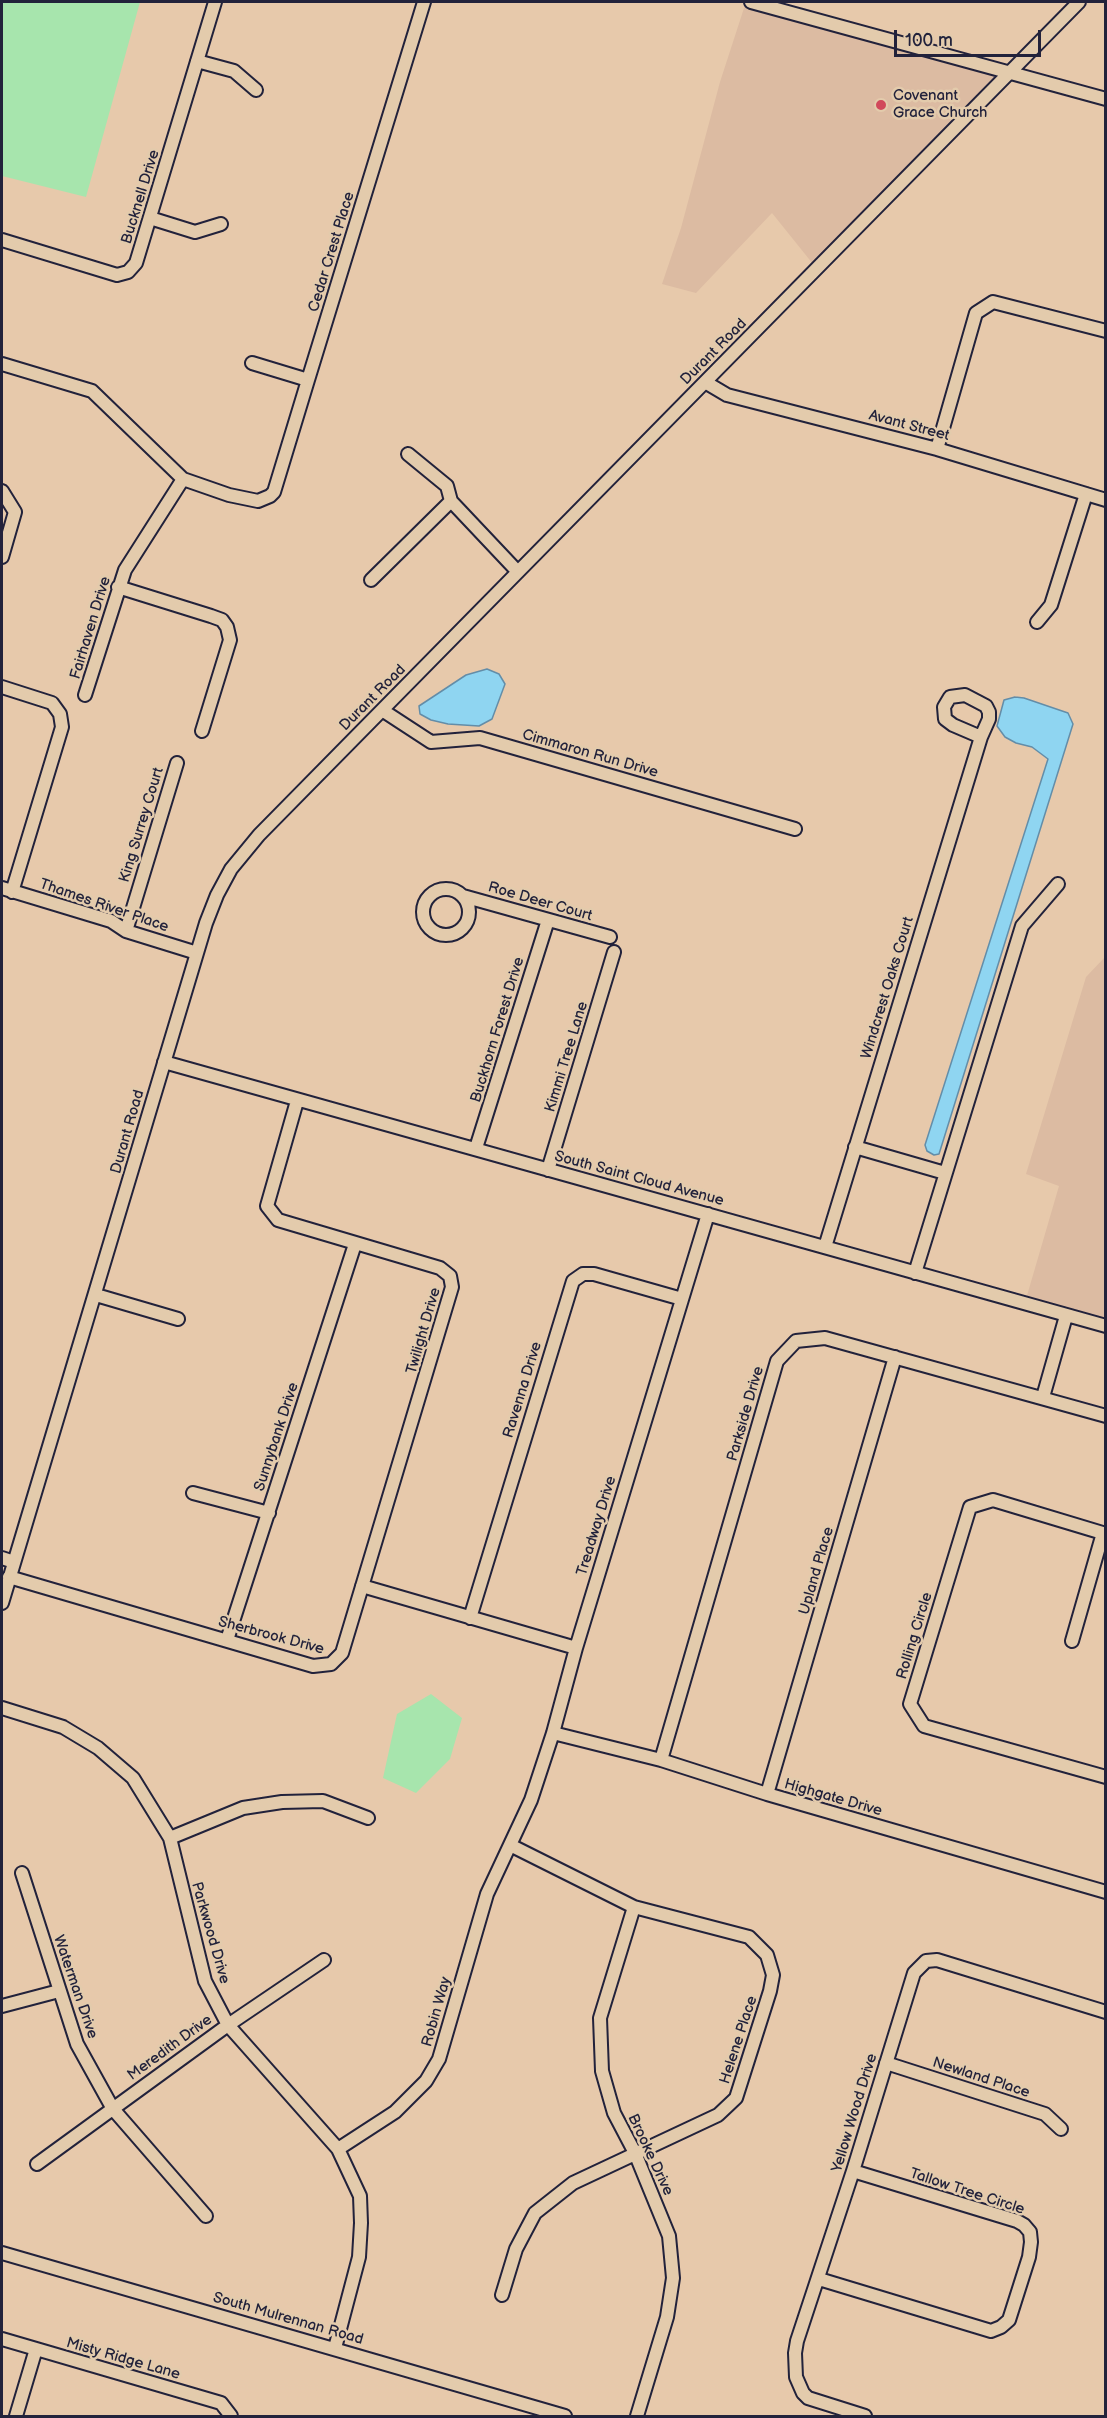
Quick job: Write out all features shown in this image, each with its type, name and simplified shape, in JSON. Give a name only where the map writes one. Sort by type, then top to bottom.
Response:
[{"type":"street","name":"Bucknell Drive","points":[[2,240],[117,275],[128,272],[136,263],[215,2]]},
{"type":"street","name":"Cedar Crest Place","points":[[183,479],[229,495],[258,501],[266,499],[274,492],[424,2]]},
{"type":"street","points":[[756,2],[1106,99]]},
{"type":"street","name":"Durant Road","points":[[2,1603],[197,953],[214,902],[231,869],[259,835],[381,710],[1079,2]]},
{"type":"street","points":[[197,61],[234,71],[255,90]]},
{"type":"street","points":[[150,218],[195,232],[221,224]]},
{"type":"street","points":[[937,449],[976,313],[993,302],[1106,331]]},
{"type":"street","points":[[252,363],[308,380]]},
{"type":"street","points":[[2,364],[92,391],[183,479]]},
{"type":"street","name":"Avant Street","points":[[705,382],[727,395],[937,449],[1106,500]]},
{"type":"street","points":[[408,454],[447,486],[451,501],[518,572]]},
{"type":"street","name":"Fairhaven Drive","points":[[85,695],[125,570],[183,479]]},
{"type":"street","points":[[2,491],[15,512],[2,557]]},
{"type":"street","points":[[1037,622],[1051,605],[1086,494]]},
{"type":"street","points":[[371,580],[451,501]]},
{"type":"street","points":[[118,587],[222,620],[227,627],[230,640],[202,731]]},
{"type":"street","points":[[2,687],[52,703],[60,714],[62,727],[7,890]]},
{"type":"street","name":"Cimmaron Run Drive","points":[[381,710],[431,742],[480,738],[795,829]]},
{"type":"street","name":"Windcrest Oaks Court","points":[[825,1247],[981,737]]},
{"type":"street","name":"King Surrey Court","points":[[126,931],[177,763]]},
{"type":"street","points":[[915,1273],[1022,926],[1058,884]]},
{"type":"street","name":"Thames River Place","points":[[7,890],[111,921],[126,931],[197,953]]},
{"type":"street","name":"Roe Deer Court","points":[[463,896],[610,937]]},
{"type":"street","name":"Buckhorn Forest Drive","points":[[476,1148],[548,920]]},
{"type":"street","name":"Kimmi Tree Lane","points":[[548,1170],[614,952]]},
{"type":"street","name":"South Saint Cloud Avenue","points":[[164,1062],[1106,1326]]},
{"type":"street","name":"Twilight Drive","points":[[297,1101],[267,1206],[278,1220],[440,1268],[450,1276],[452,1287],[362,1586]]},
{"type":"street","points":[[855,1147],[945,1173]]},
{"type":"street","name":"Treadway Drive","points":[[510,1845],[531,1800],[553,1733],[576,1648],[708,1214]]},
{"type":"street","name":"Sunnybank Drive","points":[[227,1640],[355,1244]]},
{"type":"street","name":"Ravenna Drive","points":[[470,1618],[573,1281],[583,1274],[594,1274],[682,1299]]},
{"type":"street","points":[[96,1295],[178,1319]]},
{"type":"street","points":[[1066,1316],[1043,1397],[1106,1416]]},
{"type":"street","name":"Parkside Drive","points":[[661,1760],[777,1361],[796,1341],[825,1338],[1043,1397]]},
{"type":"street","name":"Upland Place","points":[[767,1794],[896,1357]]},
{"type":"street","points":[[193,1493],[269,1513]]},
{"type":"street","name":"Rolling Circle","points":[[1104,1533],[993,1500],[970,1507],[910,1704],[924,1726],[1106,1777]]},
{"type":"street","points":[[1072,1641],[1104,1533]]},
{"type":"street","points":[[2,1558],[14,1562]]},
{"type":"street","name":"Sherbrook Drive","points":[[6,1584],[227,1640],[313,1666],[330,1664],[342,1653],[362,1586]]},
{"type":"street","points":[[362,1586],[576,1648]]},
{"type":"street","name":"Parkwood Drive","points":[[2,1708],[63,1727],[98,1748],[133,1778],[170,1838],[205,1981],[228,2025],[338,2149],[360,2196],[361,2223],[359,2257],[335,2348]]},
{"type":"street","name":"Highgate Drive","points":[[553,1733],[661,1760],[767,1794],[1106,1892]]},
{"type":"street","points":[[170,1838],[243,1808],[282,1802],[323,1801],[368,1818]]},
{"type":"street","name":"Helene Place","points":[[502,2295],[516,2249],[535,2213],[573,2183],[718,2115],[736,2098],[773,1975],[764,1950],[755,1940],[742,1933],[708,1927],[634,1907],[510,1845]]},
{"type":"street","name":"Robin Way","points":[[338,2149],[395,2112],[426,2081],[439,2059],[487,1894],[510,1845]]},
{"type":"street","name":"Waterman Drive","points":[[22,1873],[77,2044],[113,2109],[206,2216]]},
{"type":"street","name":"Brooke Drive","points":[[634,1907],[600,2018],[602,2071],[614,2113],[635,2153],[669,2236],[673,2278],[667,2317],[637,2416]]},
{"type":"street","name":"Yellow Wood Drive","points":[[865,2416],[814,2402],[803,2393],[796,2377],[797,2341],[819,2279],[914,1973],[921,1964],[931,1959],[944,1961],[1106,2012]]},
{"type":"street","name":"Meredith Drive","points":[[37,2164],[228,2025],[324,1960]]},
{"type":"street","points":[[2,2006],[59,1991]]},
{"type":"street","name":"Newland Place","points":[[886,2063],[1045,2114],[1061,2129]]},
{"type":"street","name":"Tallow Tree Circle","points":[[819,2279],[986,2331],[996,2330],[1005,2324],[1016,2299],[1031,2247],[1030,2232],[1024,2225],[853,2171]]},
{"type":"street","name":"South Mulrennan Road","points":[[2,2253],[565,2416]]},
{"type":"street","name":"Misty Ridge Lane","points":[[2,2339],[221,2403],[231,2416]]},
{"type":"street","points":[[16,2416],[36,2349]]},
{"type":"shaded area","points":[[745,5],[999,75],[813,264],[772,213],[696,293],[662,284],[681,228],[720,82]]},
{"type":"shaded area","points":[[1105,957],[1105,1321],[1026,1299],[1059,1186],[1026,1174],[1086,977]]},
{"type":"green space","points":[[2,2],[140,2],[86,197],[2,176]]},
{"type":"green space","points":[[431,1694],[462,1718],[450,1759],[416,1793],[383,1778],[397,1714]]},
{"type":"water","points":[[487,669],[499,674],[505,684],[492,719],[479,726],[448,724],[431,720],[420,714],[419,706],[466,675]]},
{"type":"water","points":[[1015,697],[1068,713],[1073,724],[939,1154],[934,1155],[927,1151],[925,1145],[1048,759],[1032,747],[1016,743],[1005,737],[997,726],[1004,700]]},
{"type":"place","name":"Covenant Grace Church","points":[[881,105]]}]
